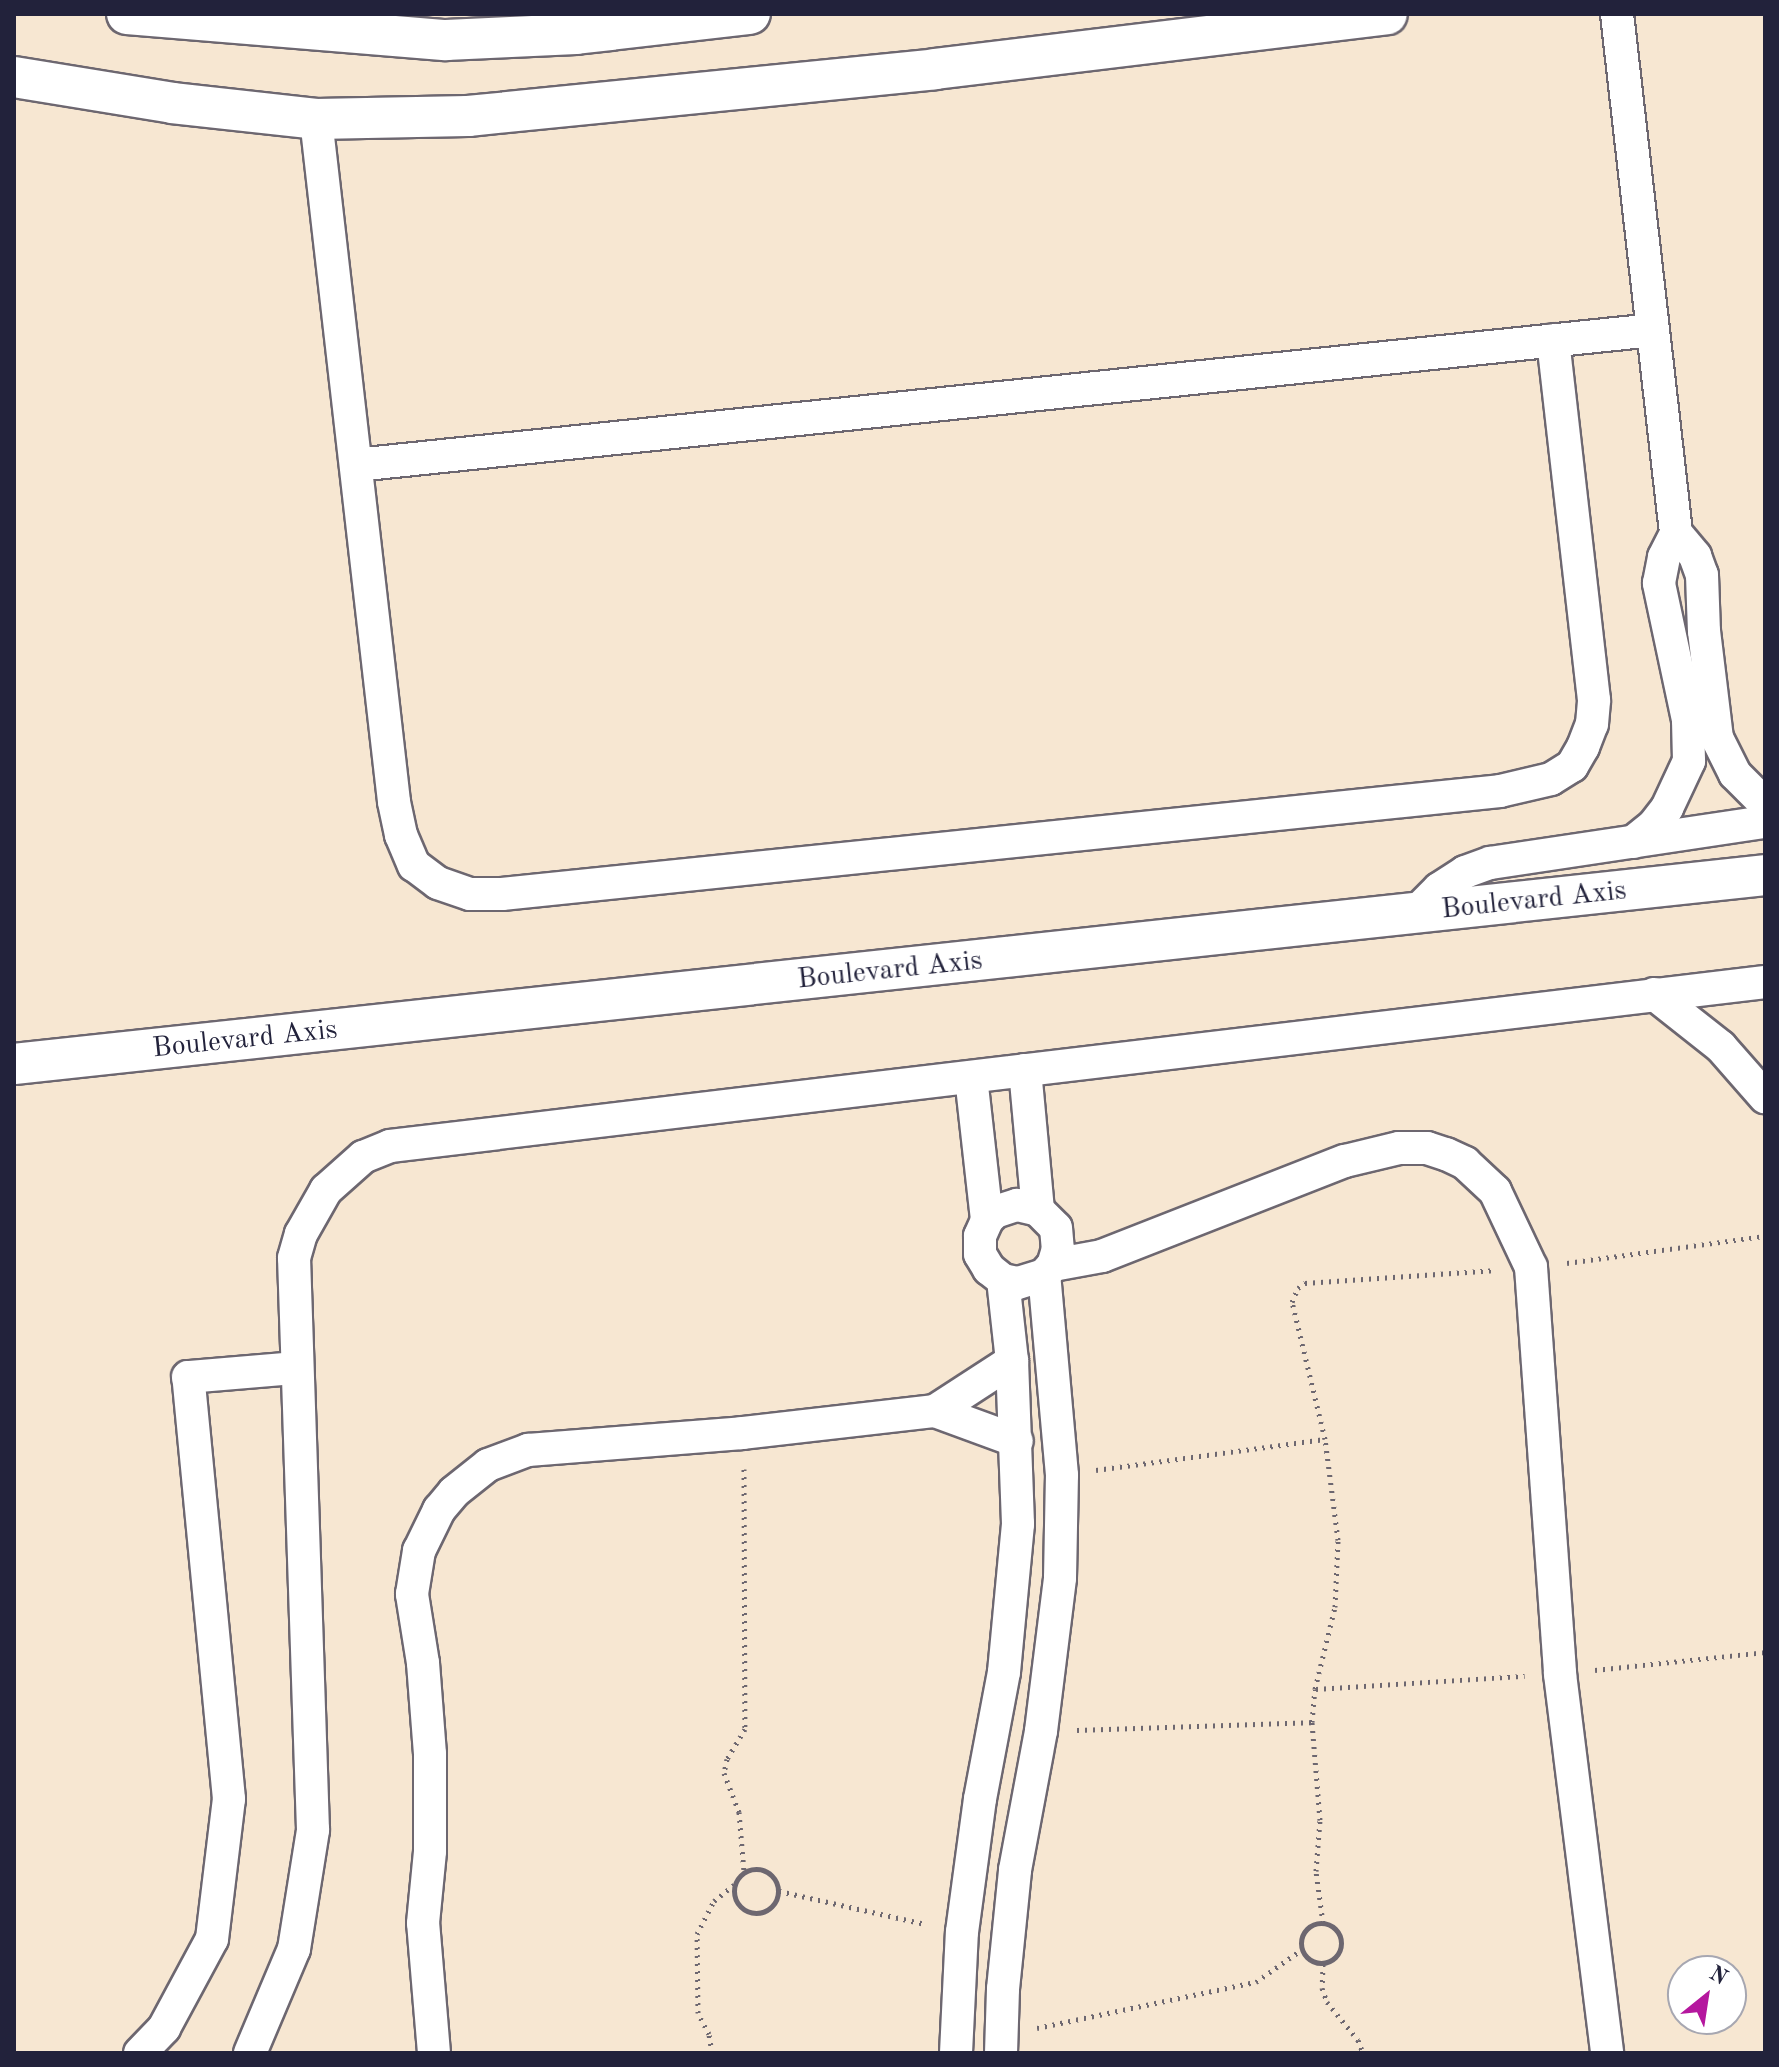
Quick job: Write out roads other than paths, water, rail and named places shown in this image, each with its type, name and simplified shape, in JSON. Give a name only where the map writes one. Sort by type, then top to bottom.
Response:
[{"type":"street","points":[[127,14],[446,40],[576,34],[750,14]]},
{"type":"street","points":[[14,77],[172,103],[316,119],[484,114],[935,69],[1387,14]]},
{"type":"street","points":[[1617,14],[1676,533],[1664,557],[1659,583],[1688,720],[1689,761],[1667,808],[1653,826],[1633,842]]},
{"type":"street","points":[[316,119],[394,802],[401,835],[414,865],[438,883],[470,894],[502,894],[1484,792],[1551,779],[1572,766],[1592,724],[1594,700],[1553,340]]},
{"type":"street","points":[[356,465],[1653,330]]},
{"type":"street","points":[[1676,533],[1695,556],[1702,575],[1704,631],[1717,738],[1735,774],[1765,804]]},
{"type":"street","points":[[1671,637],[1704,631]]},
{"type":"street","points":[[1413,915],[1439,889],[1465,872],[1490,863],[1765,822]]},
{"type":"street","name":"Boulevard Axis","points":[[14,1064],[1765,875]]},
{"type":"street","points":[[250,2053],[294,1949],[313,1830],[294,1258],[301,1234],[326,1190],[363,1157],[390,1146],[1765,982]]},
{"type":"street","points":[[1654,994],[1721,1047],[1765,1097]]},
{"type":"street","points":[[1001,2044],[1015,1870],[1041,1731],[1060,1578],[1062,1475],[1048,1270],[1058,1249],[1047,1219],[1025,1070]]},
{"type":"street","points":[[971,1077],[987,1220]]},
{"type":"street","points":[[1125,1245],[1047,1219],[1017,1205],[995,1212],[987,1220],[980,1236],[980,1254],[989,1269],[1003,1280],[1017,1283],[1048,1270],[1102,1256],[1358,1157],[1399,1148],[1427,1148],[1465,1163],[1495,1191],[1531,1267],[1560,1674],[1607,2053]]},
{"type":"street","points":[[956,2053],[962,1932],[980,1799],[1004,1672],[1014,1574],[1017,1441],[1003,1280]]},
{"type":"street","points":[[434,2053],[423,1923],[430,1851],[430,1754],[423,1663],[412,1594],[419,1551],[439,1510],[470,1477],[508,1456],[528,1450],[742,1433],[935,1411],[1012,1361]]},
{"type":"street","points":[[140,2053],[164,2028],[212,1939],[229,1799],[188,1377],[296,1368]]},
{"type":"street","points":[[935,1411],[1017,1441]]},
{"type":"street","points":[[1014,1574],[1060,1578]]}]
